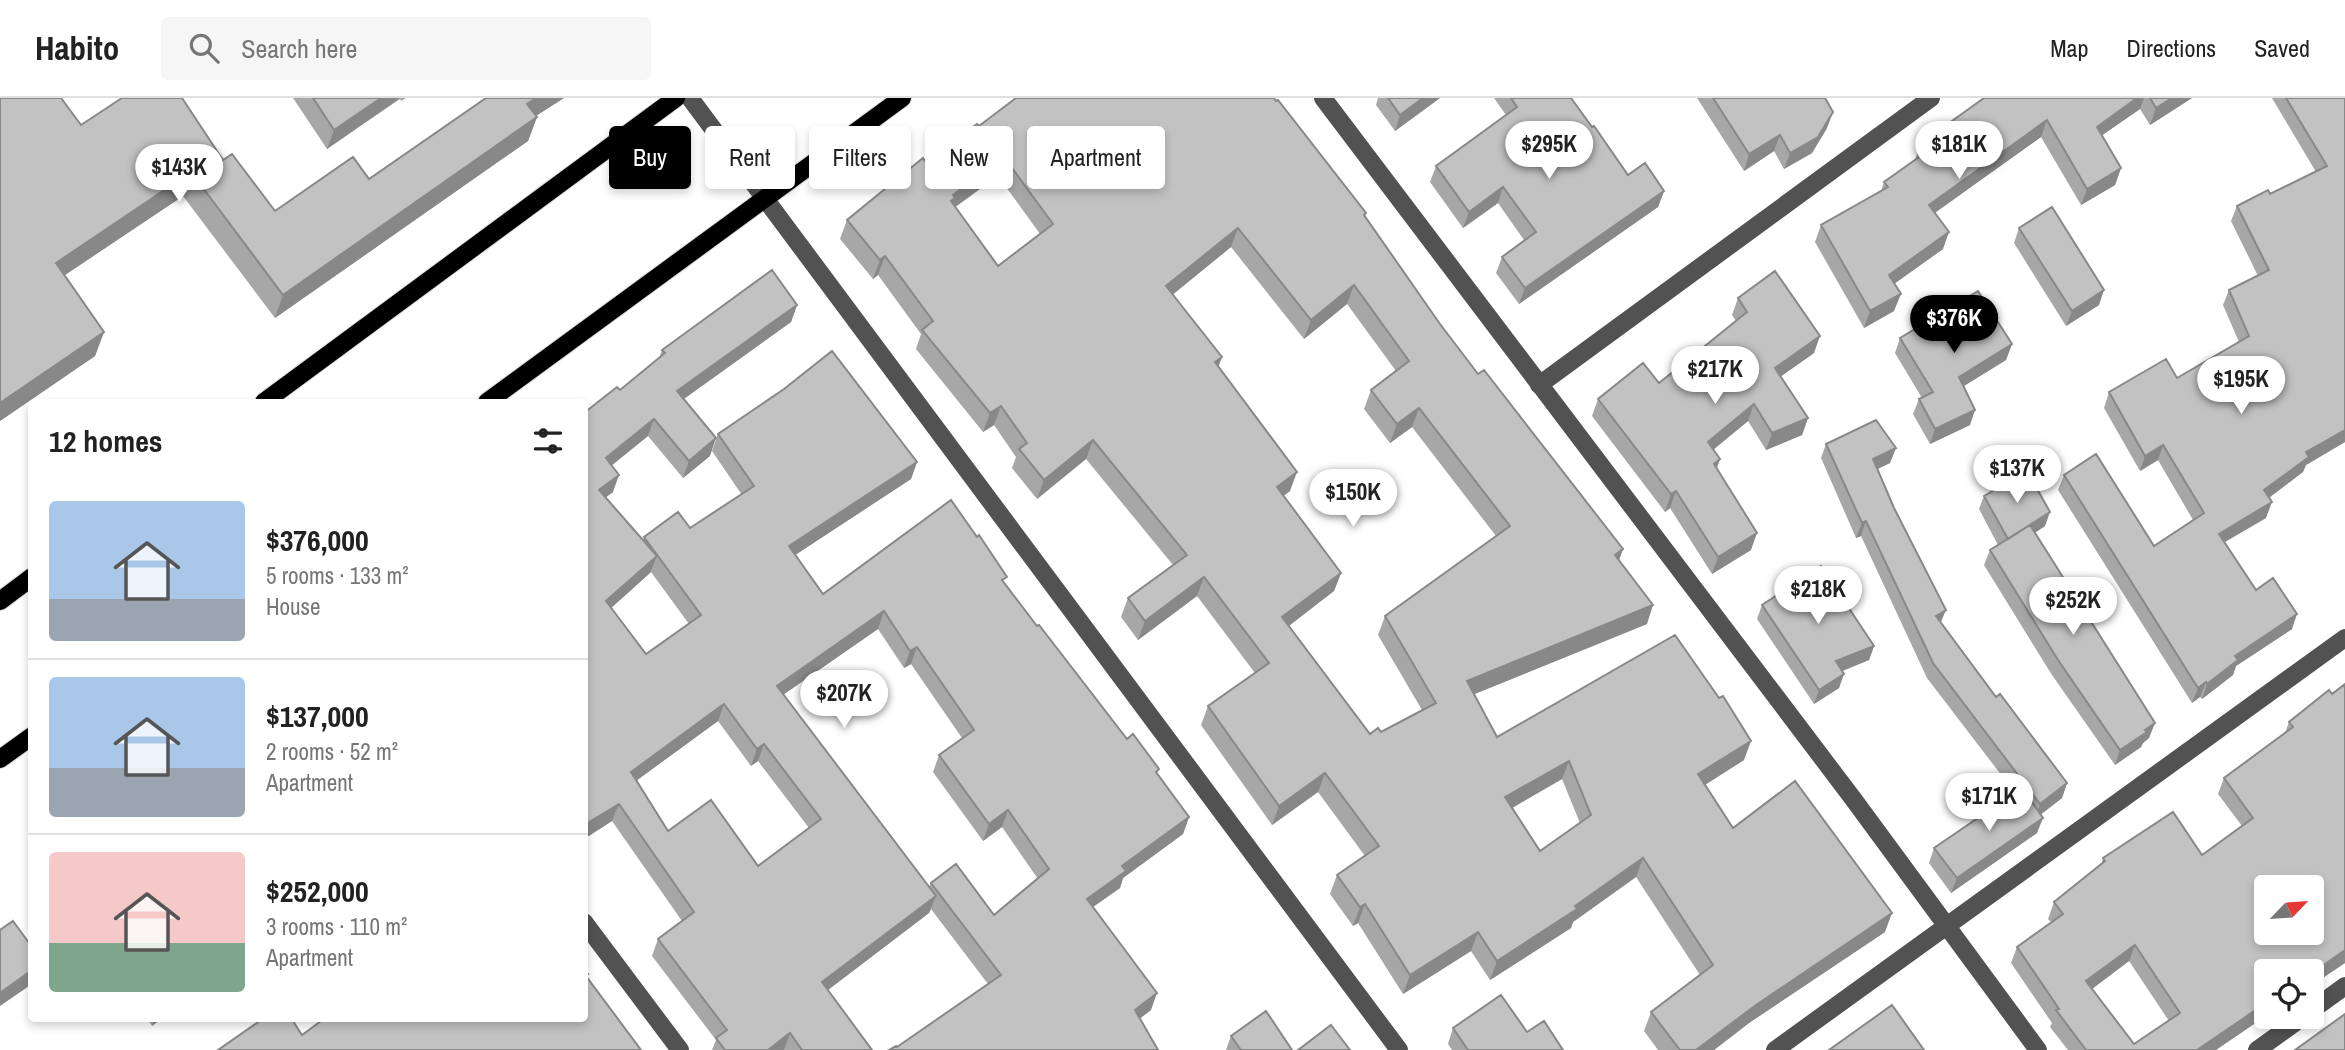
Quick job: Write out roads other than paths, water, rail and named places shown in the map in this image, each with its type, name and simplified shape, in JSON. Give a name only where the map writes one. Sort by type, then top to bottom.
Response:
[{"type":"main road","points":[[268,399],[676,98]]},
{"type":"main road","points":[[491,399],[902,98]]},
{"type":"main road","points":[[0,601],[28,580]]},
{"type":"main road","points":[[0,760],[28,739]]},
{"type":"street","points":[[690,98],[1398,1050]]},
{"type":"street","points":[[1323,98],[1854,800],[2038,1050]]},
{"type":"street","points":[[1539,385],[1931,98]]},
{"type":"street","points":[[1776,1050],[2345,638]]},
{"type":"street","points":[[588,927],[680,1050]]},
{"type":"street","points":[[2324,1001],[2345,986]]},
{"type":"street","points":[[2257,1050],[2286,1029]]}]
